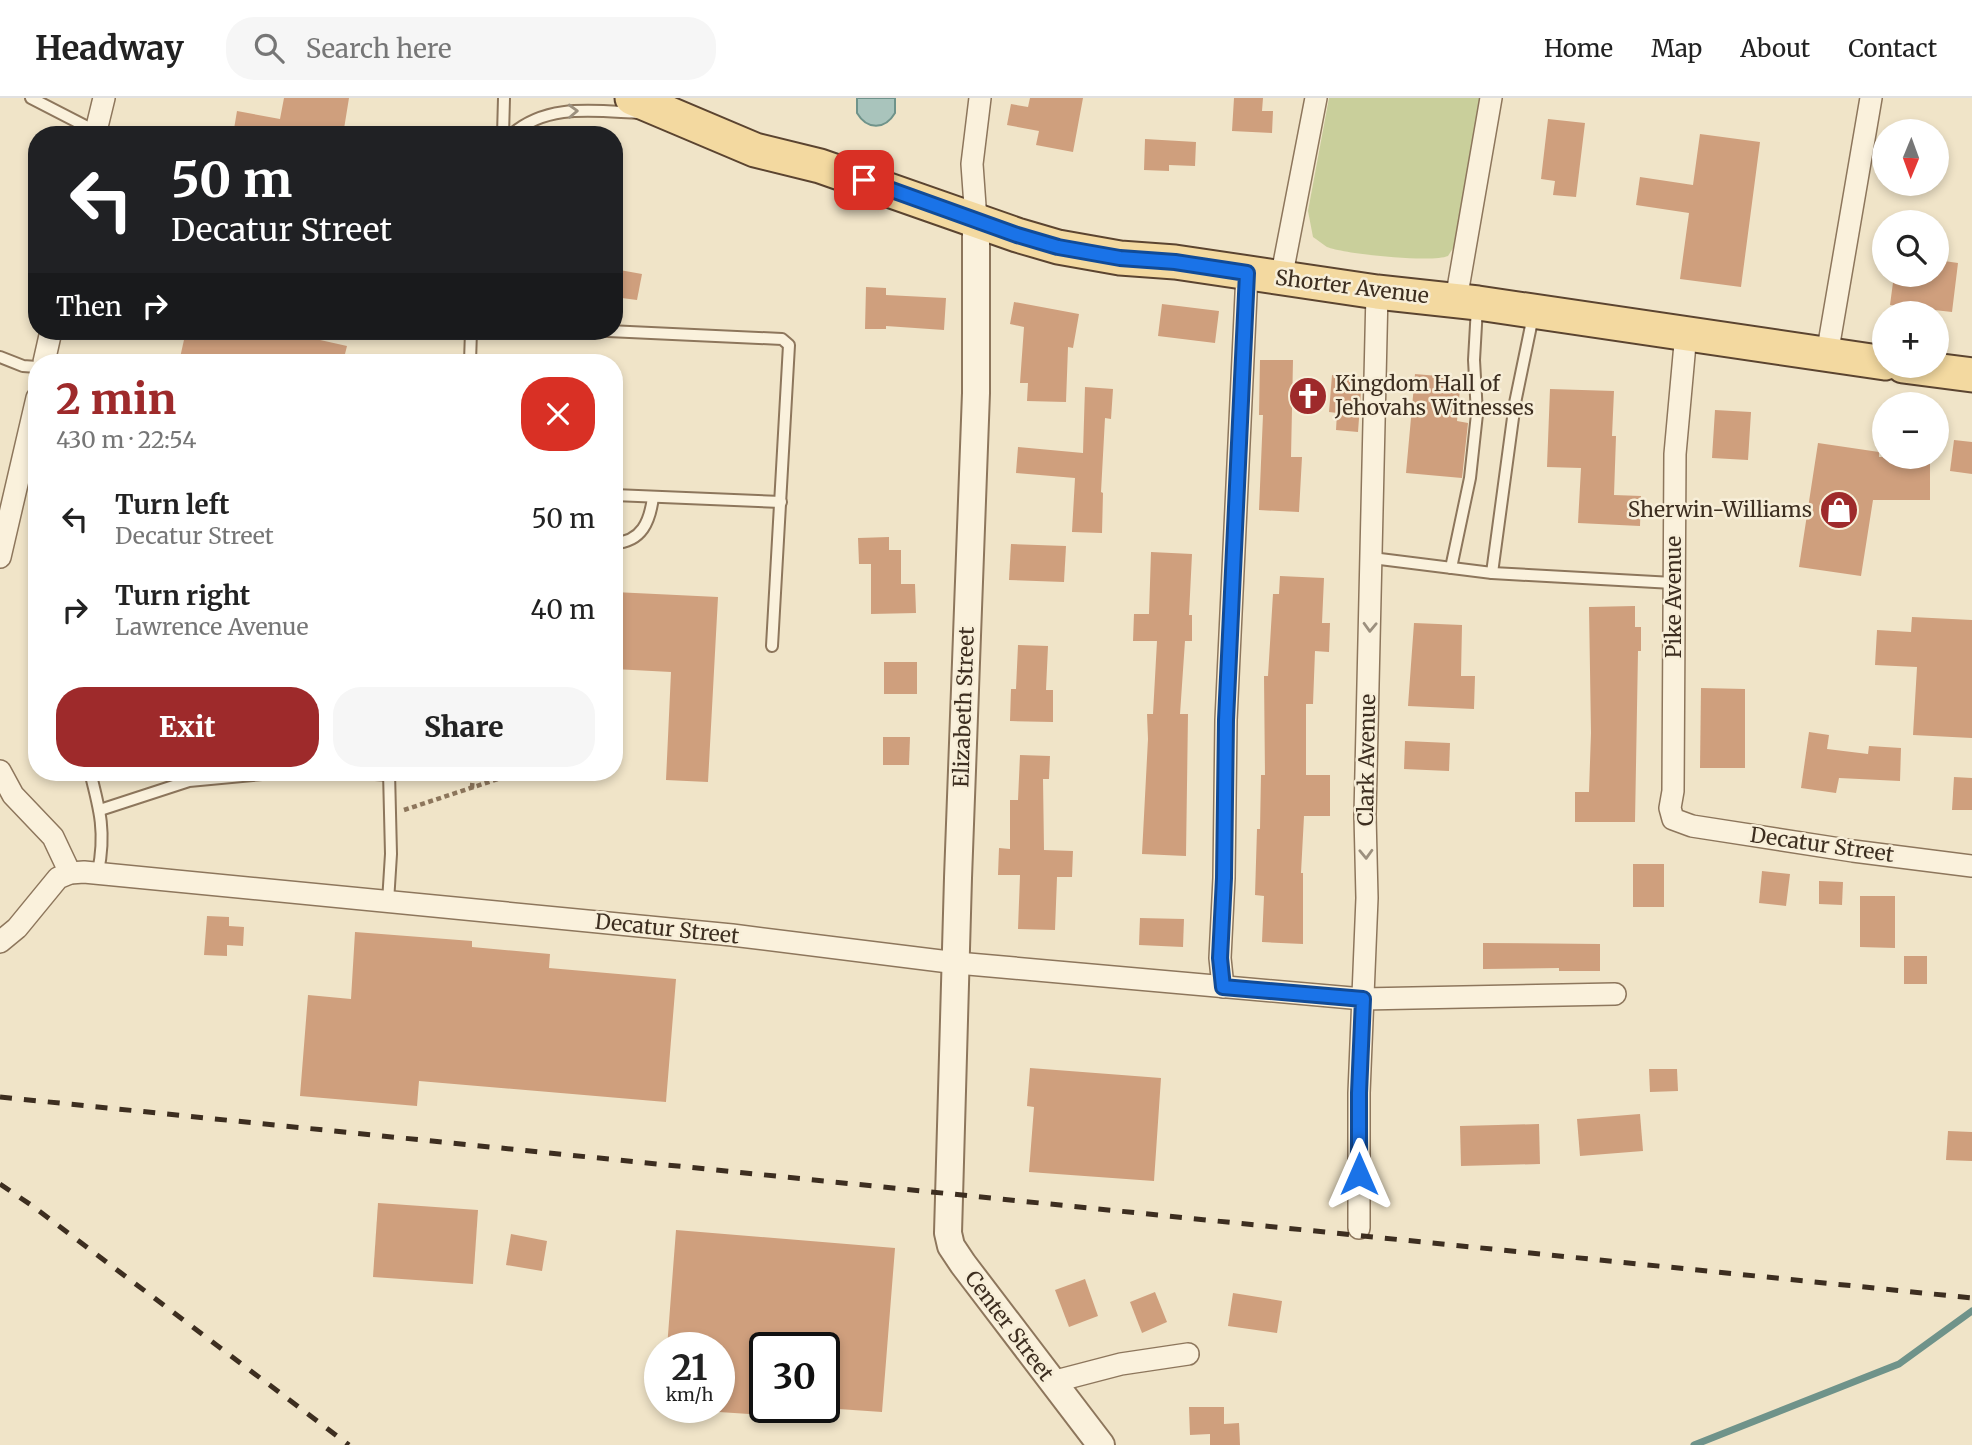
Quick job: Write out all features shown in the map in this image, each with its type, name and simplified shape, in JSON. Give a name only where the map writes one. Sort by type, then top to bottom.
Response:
[{"type":"main road","name":"Shorter Avenue","points":[[632,98],[755,150],[820,166],[1058,247],[1120,258],[1175,262],[1281,279],[1467,302],[1872,361]]},
{"type":"main road","points":[[1949,372],[1972,375]]},
{"type":"street","points":[[99,126],[104,98]]},
{"type":"street","points":[[976,219],[972,164],[980,98]]},
{"type":"street","points":[[1281,279],[1316,98]]},
{"type":"street","points":[[1467,302],[1491,98]]},
{"type":"street","points":[[1827,355],[1871,98]]},
{"type":"street","name":"Elizabeth Street","points":[[950,1195],[976,393],[976,219]]},
{"type":"street","points":[[1223,987],[1220,958],[1226,720],[1247,273]]},
{"type":"street","name":"Clark Avenue","points":[[1359,1228],[1359,1093],[1367,898],[1365,815],[1377,292]]},
{"type":"street","name":"Pike Avenue","points":[[1673,819],[1670,808],[1673,791],[1675,454],[1686,334]]},
{"type":"street","points":[[0,557],[28,437]]},
{"type":"street","points":[[0,771],[13,795],[53,838],[70,873],[58,878],[17,928],[0,942]]},
{"type":"street","name":"Decatur Street","points":[[1673,819],[1681,824],[1705,828],[1972,866]]},
{"type":"street","name":"Decatur Street","points":[[70,873],[98,873],[732,935],[957,962],[1363,999],[1615,993]]},
{"type":"street","name":"Center Street","points":[[950,1195],[947,1222],[951,1246],[1101,1445]]},
{"type":"street","points":[[1052,1382],[1121,1364],[1188,1354]]},
{"type":"lane","points":[[31,98],[83,126]]},
{"type":"lane","points":[[503,126],[504,98]]},
{"type":"lane","points":[[525,126],[556,112],[667,114]]},
{"type":"lane","points":[[1451,568],[1470,478],[1476,414],[1474,360],[1467,302]]},
{"type":"lane","points":[[1492,573],[1515,403],[1534,312]]},
{"type":"lane","points":[[623,332],[782,339],[789,345],[772,646]]},
{"type":"lane","points":[[0,357],[28,366]]},
{"type":"lane","points":[[623,495],[780,502]]},
{"type":"lane","points":[[623,541],[640,534],[649,519],[653,497]]},
{"type":"lane","points":[[1372,558],[1492,573],[1673,583]]},
{"type":"lane","points":[[92,781],[100,810],[103,839],[98,873]]},
{"type":"lane","points":[[100,810],[189,781]]},
{"type":"lane","points":[[388,902],[391,854],[389,781]]},
{"type":"path","points":[[472,781],[472,788]]},
{"type":"path","points":[[390,815],[492,781]]},
{"type":"green space","points":[[1329,98],[1482,98],[1455,245],[1448,256],[1425,259],[1336,250],[1313,237],[1308,211]]},
{"type":"water","points":[[857,98],[895,98],[895,113],[886,123],[871,125],[857,113]]},
{"type":"building","points":[[284,98],[349,98],[344,126],[234,126],[237,111],[280,119]]},
{"type":"building","points":[[1030,98],[1083,98],[1073,152],[1036,145],[1039,131],[1007,125],[1011,104],[1028,107]]},
{"type":"building","points":[[1234,98],[1263,98],[1262,111],[1273,111],[1272,133],[1232,131]]},
{"type":"building","points":[[1548,119],[1585,123],[1576,197],[1553,195],[1555,181],[1541,179]]},
{"type":"building","points":[[1700,134],[1760,142],[1741,287],[1680,279],[1689,213],[1636,205],[1640,177],[1693,185]]},
{"type":"building","points":[[1145,139],[1196,142],[1195,166],[1169,165],[1169,171],[1144,170]]},
{"type":"building","points":[[1949,262],[1958,263],[1952,312],[1949,312],[1949,301],[1891,301],[1892,287],[1949,287]]},
{"type":"building","points":[[623,271],[642,274],[637,300],[623,298]]},
{"type":"building","points":[[866,287],[886,288],[886,295],[946,298],[944,330],[886,326],[886,329],[865,329]]},
{"type":"building","points":[[1014,302],[1079,314],[1073,348],[1068,347],[1066,402],[1027,401],[1028,383],[1020,383],[1024,327],[1010,324]]},
{"type":"building","points":[[1162,304],[1219,311],[1215,343],[1158,336]]},
{"type":"building","points":[[184,340],[320,340],[347,346],[345,354],[181,354]]},
{"type":"building","points":[[1260,360],[1293,360],[1291,457],[1302,457],[1299,512],[1259,510],[1263,415],[1259,415]]},
{"type":"building","points":[[1415,374],[1461,378],[1457,421],[1468,423],[1462,478],[1406,473]]},
{"type":"building","points":[[1332,375],[1362,377],[1358,432],[1336,430],[1337,413],[1329,412]]},
{"type":"building","points":[[1085,387],[1113,389],[1111,419],[1105,418],[1102,533],[1072,532],[1075,478],[1016,473],[1018,447],[1083,453]]},
{"type":"building","points":[[1550,389],[1614,391],[1614,495],[1641,496],[1640,526],[1578,523],[1581,468],[1547,467]]},
{"type":"building","points":[[1715,410],[1751,412],[1748,460],[1712,458]]},
{"type":"building","points":[[1954,440],[1972,442],[1972,474],[1950,471]]},
{"type":"building","name":"Sherwin-Williams","points":[[1818,443],[1872,451],[1872,469],[1930,469],[1930,500],[1873,500],[1861,576],[1799,567]]},
{"type":"building","points":[[889,537],[889,550],[901,550],[901,584],[915,584],[916,613],[871,614],[871,564],[859,564],[858,538]]},
{"type":"building","points":[[1011,544],[1066,546],[1064,582],[1009,580]]},
{"type":"building","points":[[1151,552],[1192,554],[1189,615],[1192,615],[1192,641],[1185,641],[1180,714],[1188,714],[1186,856],[1142,854],[1147,714],[1153,714],[1157,641],[1133,641],[1134,614],[1149,614]]},
{"type":"building","points":[[1280,576],[1324,578],[1322,623],[1330,623],[1329,652],[1315,651],[1313,704],[1306,704],[1306,775],[1330,775],[1330,816],[1304,816],[1301,873],[1303,944],[1262,942],[1264,896],[1255,895],[1261,775],[1265,775],[1264,676],[1268,676],[1273,594],[1279,594]]},
{"type":"building","points":[[623,592],[718,597],[708,782],[666,780],[671,672],[623,669]]},
{"type":"building","points":[[1635,606],[1635,627],[1641,627],[1641,651],[1638,651],[1635,822],[1575,822],[1575,792],[1589,792],[1589,607]]},
{"type":"building","points":[[1912,617],[1972,620],[1972,738],[1913,735],[1917,667],[1875,665],[1877,630],[1911,632]]},
{"type":"building","points":[[1414,623],[1462,625],[1461,676],[1475,676],[1474,709],[1408,706]]},
{"type":"building","points":[[1018,645],[1048,646],[1046,690],[1053,690],[1053,722],[1010,721],[1011,689],[1016,689]]},
{"type":"building","points":[[884,662],[917,662],[917,694],[884,694]]},
{"type":"building","points":[[1701,688],[1745,689],[1745,768],[1700,768]]},
{"type":"building","points":[[1809,732],[1829,735],[1827,749],[1868,754],[1869,746],[1901,748],[1900,781],[1839,778],[1836,793],[1801,788]]},
{"type":"building","points":[[883,737],[910,737],[909,765],[883,765]]},
{"type":"building","points":[[1405,741],[1450,743],[1449,771],[1404,769]]},
{"type":"building","points":[[1020,755],[1050,756],[1049,779],[1043,779],[1044,850],[1073,851],[1072,877],[1057,877],[1055,930],[1018,929],[1020,875],[998,875],[999,848],[1010,849],[1010,800],[1018,800]]},
{"type":"building","points":[[1954,777],[1972,778],[1972,810],[1952,810]]},
{"type":"building","points":[[1633,864],[1664,864],[1664,907],[1633,907]]},
{"type":"building","points":[[1762,871],[1790,874],[1786,906],[1759,903]]},
{"type":"building","points":[[1819,881],[1843,882],[1842,905],[1819,904]]},
{"type":"building","points":[[1860,896],[1895,896],[1895,948],[1860,947]]},
{"type":"building","points":[[207,916],[229,917],[229,926],[244,927],[243,946],[227,945],[227,956],[204,955]]},
{"type":"building","points":[[1140,918],[1184,919],[1183,947],[1139,945]]},
{"type":"building","points":[[355,932],[472,941],[472,947],[550,954],[549,968],[676,979],[666,1102],[419,1081],[417,1106],[300,1096],[308,995],[351,999]]},
{"type":"building","points":[[1483,943],[1600,944],[1600,971],[1559,971],[1559,968],[1483,969]]},
{"type":"building","points":[[1904,956],[1927,956],[1927,984],[1904,984]]},
{"type":"building","points":[[1030,1068],[1161,1078],[1154,1181],[1029,1172],[1034,1107],[1027,1106]]},
{"type":"building","points":[[1649,1069],[1677,1069],[1678,1091],[1650,1092]]},
{"type":"building","points":[[1640,1114],[1643,1151],[1580,1156],[1577,1119]]},
{"type":"building","points":[[1539,1124],[1540,1164],[1461,1166],[1460,1126]]},
{"type":"building","points":[[1948,1131],[1972,1132],[1972,1161],[1946,1160]]},
{"type":"building","points":[[378,1203],[478,1210],[473,1284],[373,1277]]},
{"type":"building","points":[[676,1230],[895,1248],[882,1412],[840,1409],[840,1332],[749,1332],[749,1414],[735,1413],[735,1332],[668,1332]]},
{"type":"building","points":[[511,1234],[547,1241],[542,1271],[506,1265]]},
{"type":"building","points":[[1085,1279],[1098,1316],[1069,1327],[1055,1290]]},
{"type":"building","points":[[1155,1292],[1167,1322],[1142,1333],[1130,1302]]},
{"type":"building","points":[[1233,1293],[1282,1301],[1277,1333],[1228,1326]]},
{"type":"building","points":[[1189,1407],[1224,1407],[1224,1424],[1239,1423],[1240,1445],[1210,1445],[1210,1434],[1190,1435]]},
{"type":"waterway","points":[[1694,1445],[1899,1364],[1972,1311]]},
{"type":"railway","points":[[0,1097],[1972,1298]]},
{"type":"railway","points":[[0,1184],[349,1445]]},
{"type":"place","name":"Kingdom Hall of Jehovahs Witnesses","points":[[1308,396]]},
{"type":"place","name":"Sherwin-Williams","points":[[1839,510]]},
{"type":"route","points":[[864,180],[1058,247],[1120,258],[1175,262],[1247,273],[1243,313],[1226,720],[1220,958],[1223,987],[1363,999],[1359,1174]]}]
